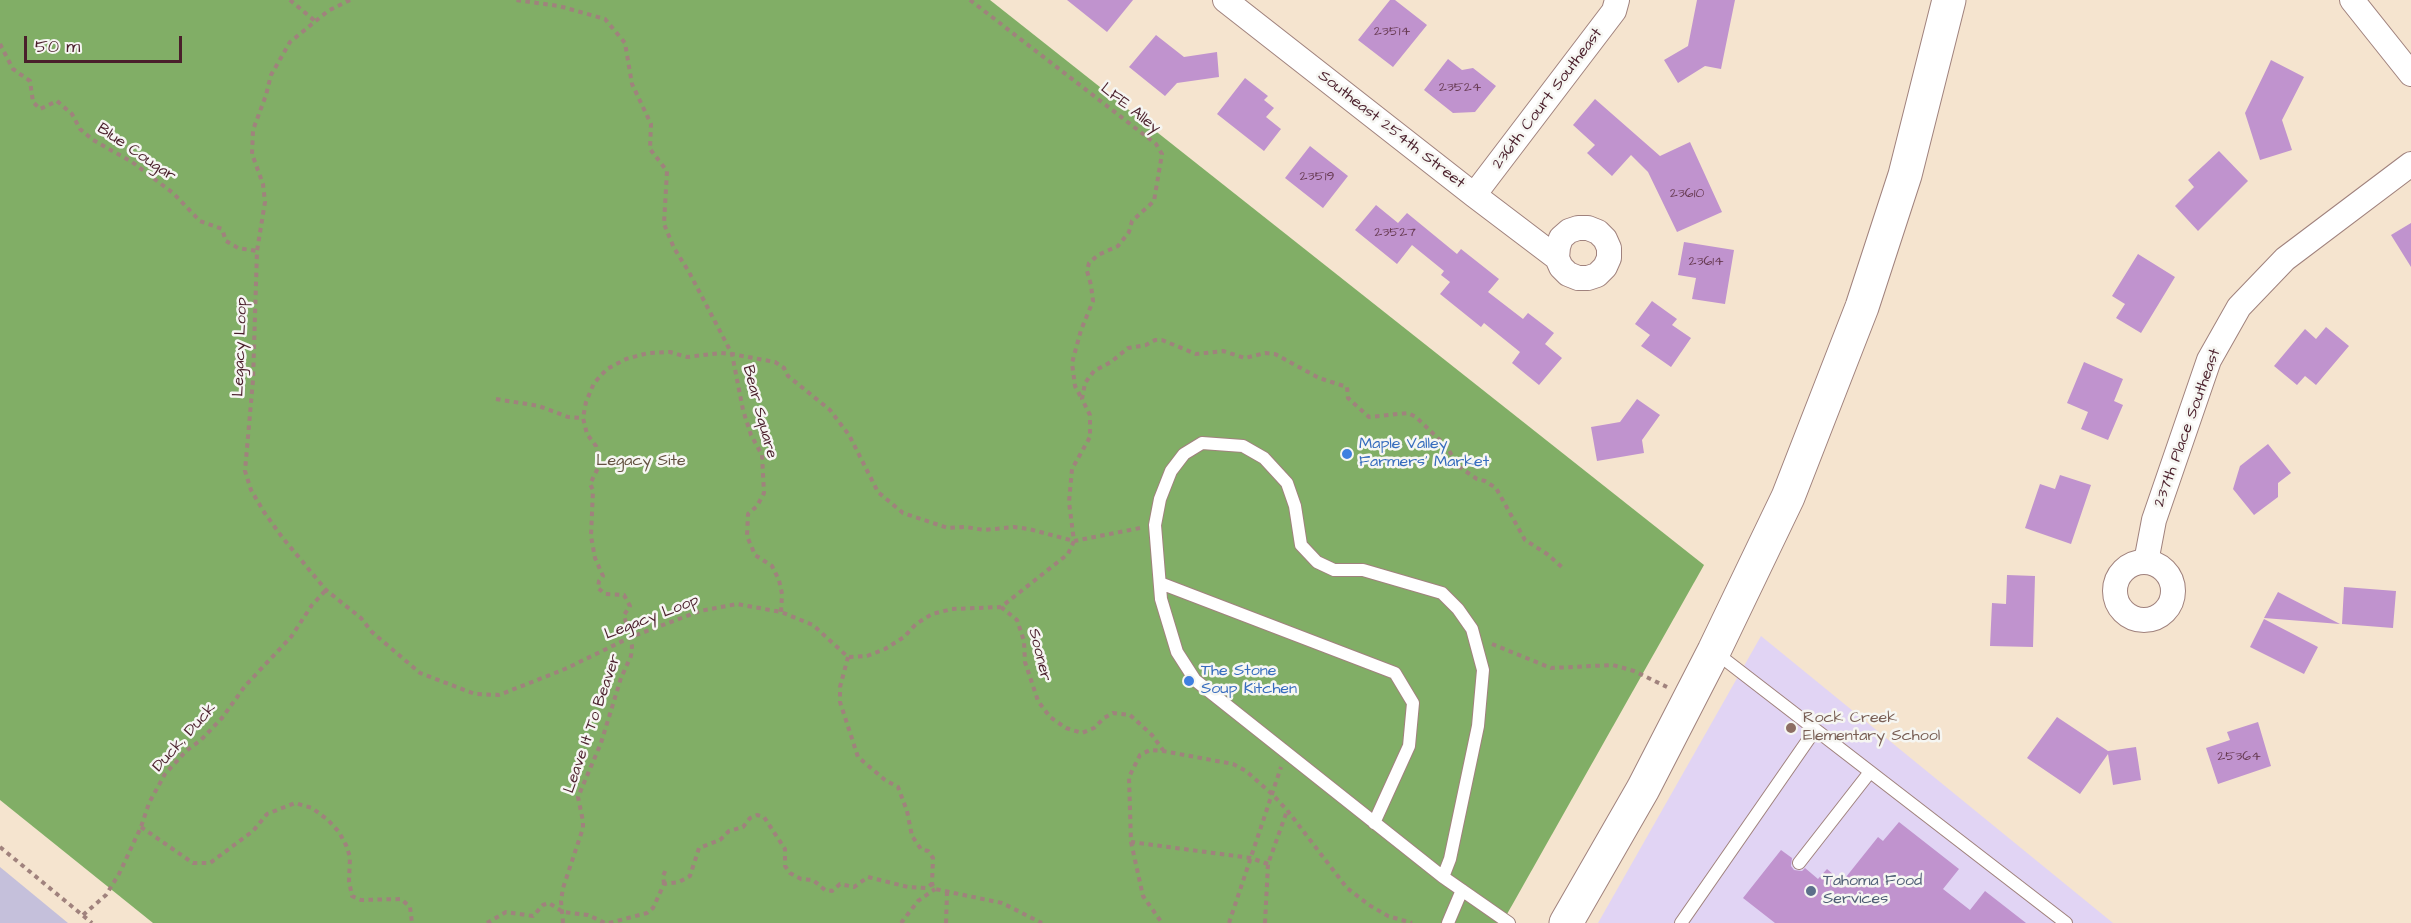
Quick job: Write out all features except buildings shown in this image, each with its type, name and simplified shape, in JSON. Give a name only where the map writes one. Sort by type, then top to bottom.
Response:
[{"type":"main road","points":[[1566,923],[1643,789],[1714,651],[1788,497],[1862,307],[1905,175],[1949,0]]},
{"type":"street","name":"Southeast 254th Street","points":[[1225,0],[1557,258]]},
{"type":"street","name":"236th Court Southeast","points":[[1474,195],[1614,11],[1617,0]]},
{"type":"street","points":[[2352,0],[2411,74]]},
{"type":"street","name":"237th Place Southeast","points":[[2146,562],[2154,520],[2209,360],[2239,307],[2285,259],[2411,164]]},
{"type":"lane","points":[[1443,877],[1450,859],[1478,726],[1483,670],[1472,629],[1458,609],[1442,593],[1363,570],[1334,570],[1317,562],[1301,544],[1295,506],[1287,483],[1264,458],[1243,446],[1202,443],[1184,454],[1172,471],[1160,499],[1155,525],[1161,599],[1177,652],[1195,680],[1443,877],[1509,923]]},
{"type":"lane","points":[[1160,583],[1395,673],[1413,703],[1409,747],[1374,823]]},
{"type":"lane","points":[[1714,651],[2066,923]]},
{"type":"lane","points":[[1681,923],[1815,730]]},
{"type":"lane","points":[[1799,863],[1870,772]]},
{"type":"lane","points":[[1448,923],[1461,890]]},
{"type":"path","points":[[290,0],[315,21]]},
{"type":"path","name":"Legacy Loop","points":[[350,0],[328,11],[290,42],[276,67],[253,130],[252,154],[263,184],[265,202],[257,251],[253,380],[245,471],[251,490],[270,521],[326,590],[361,618],[372,632],[420,673],[475,694],[499,695],[523,687],[631,637],[700,611],[737,604],[781,612],[813,625],[848,657]]},
{"type":"path","points":[[516,0],[559,6],[605,19],[625,43],[632,84],[651,124],[650,149],[667,171],[664,224],[674,248],[689,272],[725,345],[732,354],[775,362],[784,368],[788,376],[830,410],[849,435],[878,492],[903,513],[948,528],[966,527],[984,530],[1014,527],[1074,540],[1155,525]]},
{"type":"path","name":"LFE Alley","points":[[970,0],[1156,144],[1162,154],[1154,201],[1132,221],[1129,232],[1118,246],[1098,255],[1089,264],[1087,272],[1092,285],[1093,301],[1081,330],[1072,363],[1075,386],[1082,399]]},
{"type":"path","name":"Blue Cougar","points":[[0,44],[13,69],[30,81],[33,102],[40,109],[57,101],[72,114],[80,129],[93,140],[132,162],[173,193],[200,221],[222,229],[226,241],[238,248],[257,251]]},
{"type":"path","points":[[934,887],[933,858],[928,851],[921,849],[912,836],[907,811],[898,787],[885,780],[858,757],[840,702],[840,687],[848,657],[867,656],[885,649],[904,637],[916,624],[933,614],[952,609],[1001,607],[1068,554],[1074,540],[1070,502],[1072,469],[1090,437],[1090,415],[1082,399],[1085,383],[1094,371],[1111,362],[1128,348],[1162,340],[1196,354],[1223,351],[1245,358],[1265,353],[1275,354],[1319,378],[1347,387],[1348,398],[1369,417],[1408,413],[1422,421],[1447,447],[1458,466],[1496,488],[1525,540],[1547,554],[1564,569]]},
{"type":"path","name":"Bear Square","points":[[583,418],[586,402],[600,375],[626,359],[648,353],[670,352],[687,357],[732,354],[743,410],[751,435],[762,455],[764,493],[757,506],[748,514],[747,536],[755,555],[772,566],[779,580],[783,594],[781,612]]},
{"type":"path","points":[[496,399],[539,406],[568,417],[583,418],[587,434],[596,446],[598,455],[598,468],[590,484],[593,490],[591,536],[595,558],[603,576],[598,588],[605,594],[624,595],[630,606],[624,615],[631,637]]},
{"type":"path","name":"Duck, Duck","points":[[82,915],[106,895],[165,774],[222,718],[245,686],[291,637],[312,605],[326,590]]},
{"type":"path","name":"Sooner","points":[[1001,607],[1017,620],[1024,641],[1025,662],[1038,700],[1050,717],[1066,728],[1082,733],[1094,728],[1113,713],[1130,715],[1152,735],[1163,751]]},
{"type":"path","points":[[1472,629],[1494,645],[1551,668],[1613,665],[1634,671],[1690,698]]},
{"type":"path","name":"Leave It To Beaver","points":[[563,923],[561,901],[563,888],[583,828],[578,797],[601,743],[621,678],[631,656],[631,637]]},
{"type":"path","points":[[1162,923],[1143,896],[1131,842],[1129,777],[1134,762],[1140,755],[1150,750],[1233,764],[1246,771],[1287,810],[1347,888],[1388,916],[1412,923]]},
{"type":"path","points":[[1229,923],[1286,752]]},
{"type":"path","points":[[141,827],[193,863],[210,863],[253,831],[267,814],[295,803],[312,808],[328,820],[346,845],[350,857],[349,881],[352,896],[362,900],[401,898],[410,907],[412,923]]},
{"type":"path","points":[[1265,923],[1268,864],[1287,810]]},
{"type":"path","points":[[664,884],[686,879],[694,868],[699,848],[720,840],[729,831],[739,830],[750,818],[757,815],[764,817],[785,849],[785,866],[790,873],[801,879],[813,880],[825,891],[832,891],[840,884],[854,887],[868,877],[908,887],[934,887],[947,893],[1002,903],[1042,923]]},
{"type":"path","points":[[1131,842],[1251,858],[1268,864]]},
{"type":"path","points":[[0,847],[92,923]]},
{"type":"path","points":[[487,923],[506,912],[533,916],[543,905],[549,903],[562,912],[588,915],[607,923],[647,913],[664,884],[663,876],[667,867]]},
{"type":"path","points":[[901,923],[918,901],[934,887]]},
{"type":"path","points":[[946,923],[947,893]]},
{"type":"shaded area","name":"Rock Creek Elementary School","points":[[1761,636],[2113,923],[1598,923]]},
{"type":"shaded area","points":[[0,867],[68,923],[0,923]]},
{"type":"green space","name":"Legacy Site","points":[[0,0],[990,0],[1704,565],[1502,923],[153,923],[0,800]]},
{"type":"place","name":"Maple Valley Farmers' Market","points":[[1347,454]]},
{"type":"place","name":"The Stone Soup Kitchen","points":[[1189,681]]},
{"type":"place","name":"Rock Creek Elementary School","points":[[1791,728]]},
{"type":"place","name":"Tahoma Food Services","points":[[1811,891]]}]
